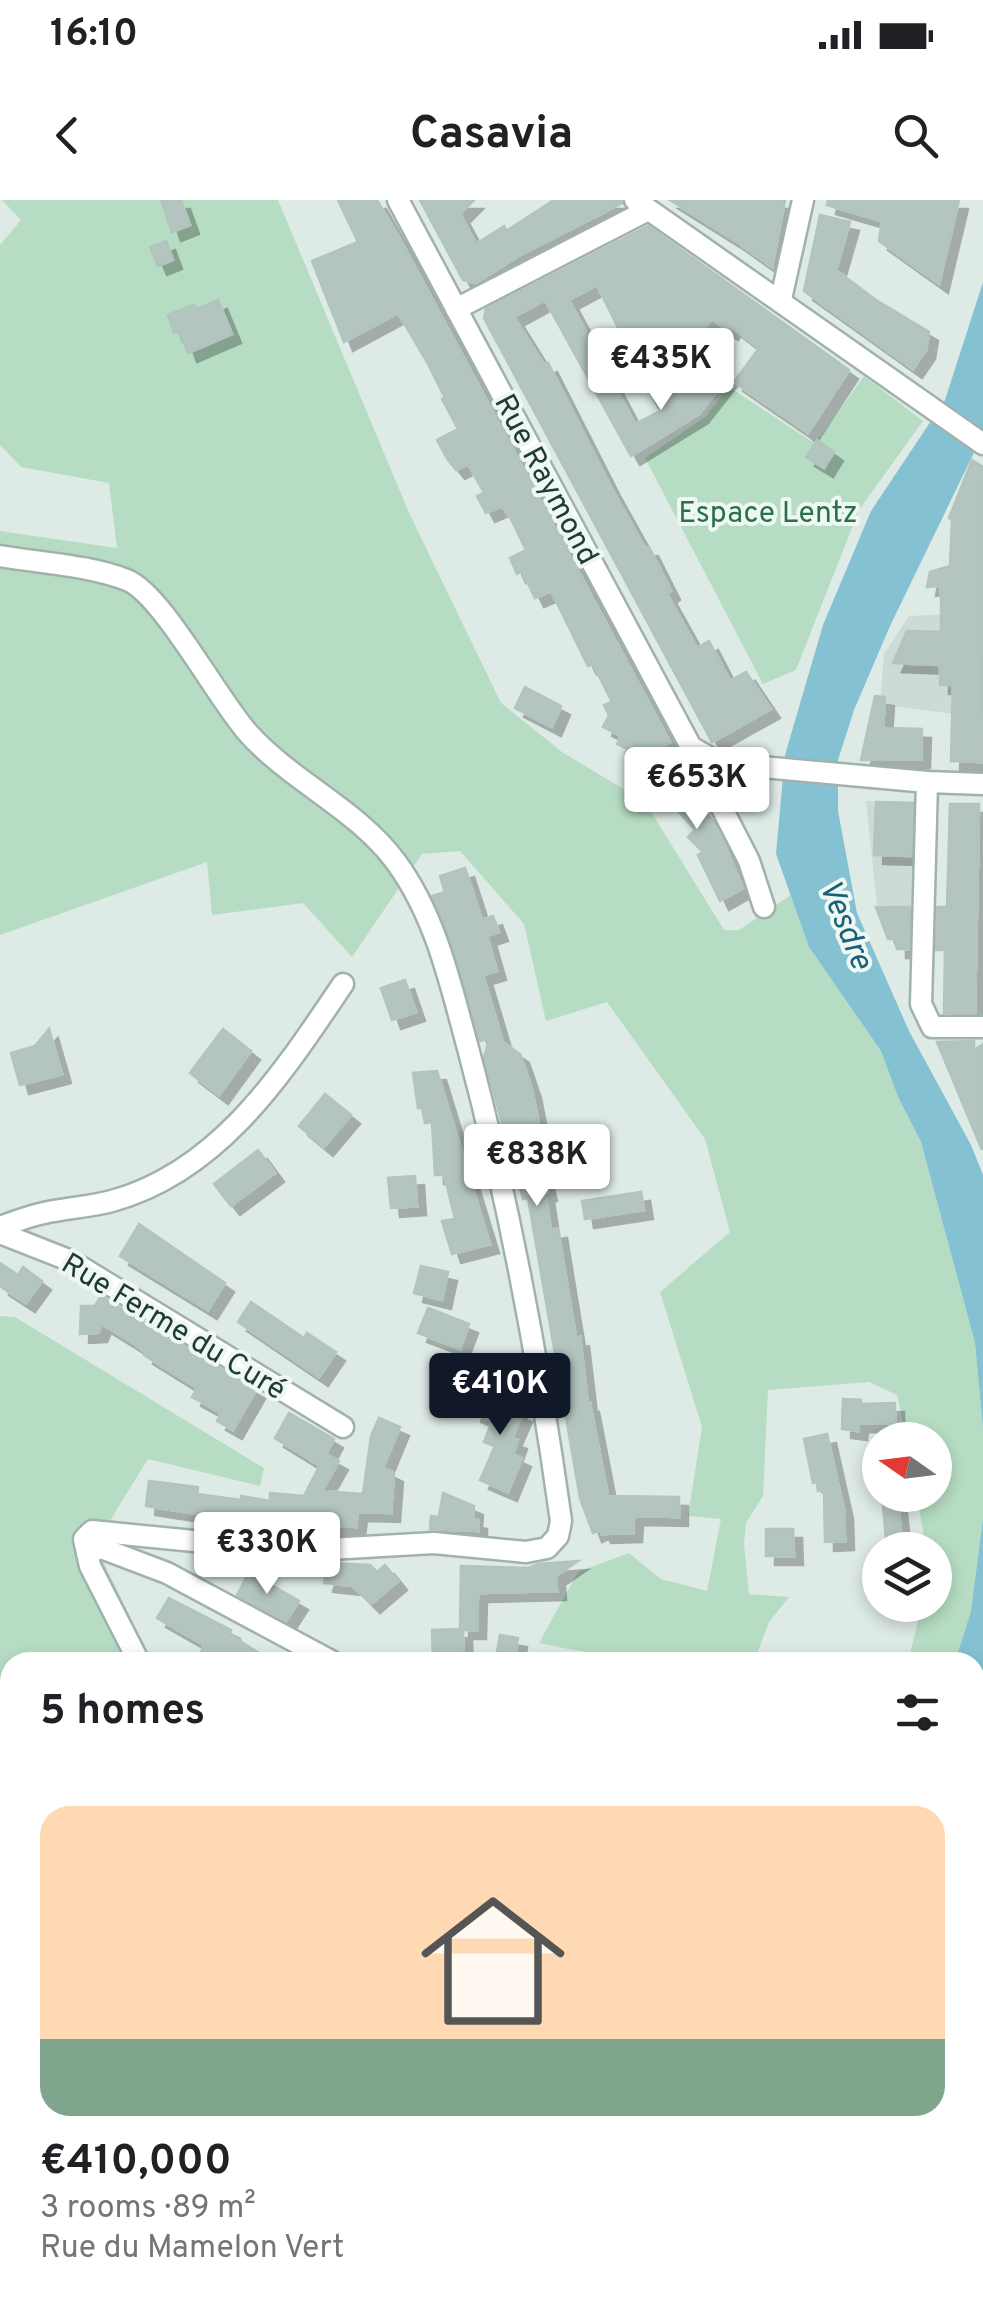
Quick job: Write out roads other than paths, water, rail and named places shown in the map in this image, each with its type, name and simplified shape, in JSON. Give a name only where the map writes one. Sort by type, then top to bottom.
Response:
[{"type":"street","name":"Rue Raymond","points":[[398,200],[691,747],[700,755],[703,771],[749,861],[764,906]]},
{"type":"street","points":[[781,299],[803,200]]},
{"type":"street","points":[[456,309],[642,205],[982,442]]},
{"type":"street","points":[[0,556],[103,573],[130,581],[150,595],[230,713],[262,746],[368,832],[395,861],[414,891],[444,962],[515,1240],[561,1521],[558,1536],[547,1548],[526,1552],[434,1544],[295,1550],[92,1531],[84,1540],[86,1553],[134,1652]]},
{"type":"street","points":[[700,755],[719,763],[983,784]]},
{"type":"street","points":[[927,782],[921,1004],[932,1028],[983,1027]]},
{"type":"street","name":"Rue Ferme du Curé","points":[[0,1230],[42,1213],[112,1202],[152,1186],[217,1145],[281,1075],[343,984]]},
{"type":"street","name":"Rue Ferme du Curé","points":[[0,1230],[71,1261],[343,1427]]},
{"type":"street","points":[[86,1553],[101,1548],[167,1574],[314,1652]]},
{"type":"water","name":"Vesdre","points":[[983,282],[983,434],[854,710],[838,760],[838,811],[857,913],[909,1031],[971,1145],[983,1175],[983,1429],[975,1343],[921,1142],[881,1051],[809,947],[776,854],[785,755],[823,625],[871,511],[945,400]]},
{"type":"water","points":[[983,1518],[983,1652],[958,1652],[971,1611]]},
{"type":"park label","name":"Espace Lentz","points":[[768,512]]}]
